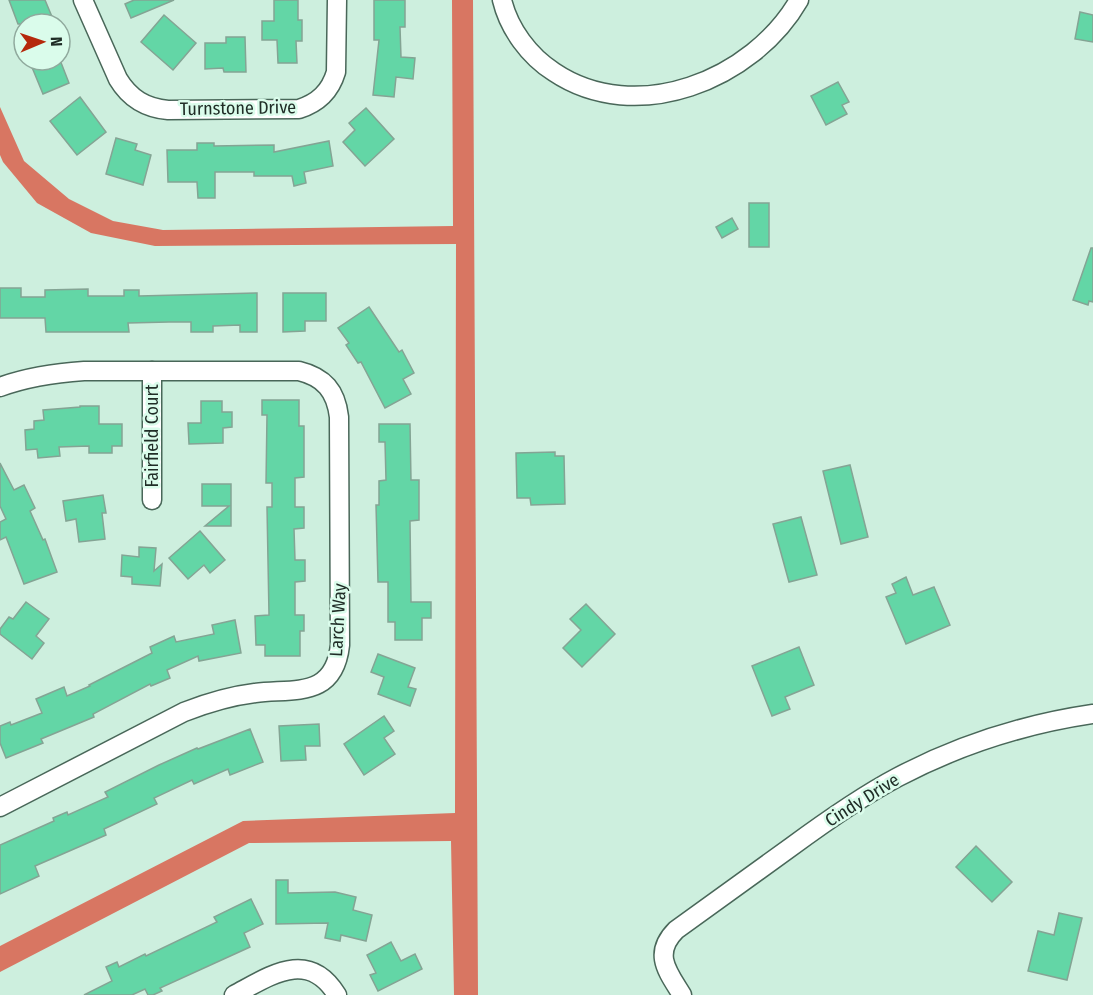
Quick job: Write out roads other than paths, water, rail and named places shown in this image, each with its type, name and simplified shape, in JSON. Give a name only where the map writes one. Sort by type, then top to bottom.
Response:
[{"type":"street","name":"Turnstone Drive","points":[[83,0],[123,88],[139,102],[158,109],[298,109],[319,100],[333,83],[336,72],[337,0]]},
{"type":"street","points":[[502,0],[508,18],[518,36],[539,61],[565,79],[592,91],[613,95],[660,94],[685,88],[721,74],[744,60],[773,34],[790,15],[799,0]]},
{"type":"street","name":"Fairfield Court","points":[[152,371],[152,500]]},
{"type":"street","name":"Larch Way","points":[[0,387],[42,375],[63,372],[299,371],[320,379],[334,395],[339,417],[340,645],[339,656],[329,675],[305,690],[256,693],[225,698],[184,712],[0,807]]},
{"type":"street","name":"Cindy Drive","points":[[682,995],[664,966],[664,947],[668,938],[829,819],[857,800],[897,778],[980,741],[1023,728],[1093,714]]},
{"type":"street","points":[[234,995],[277,973],[302,969],[322,978],[331,985],[337,995]]}]
